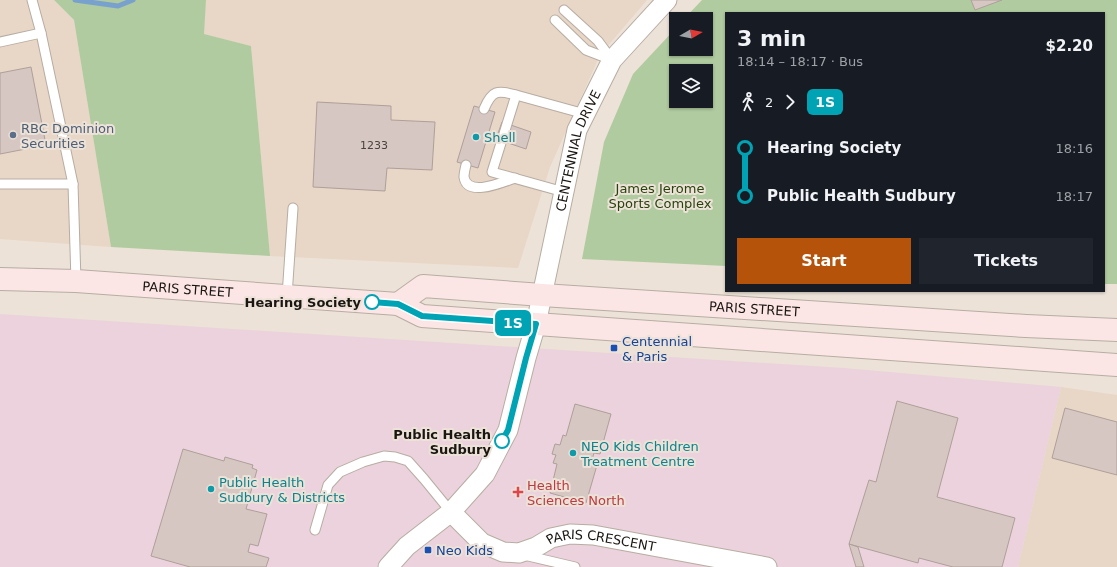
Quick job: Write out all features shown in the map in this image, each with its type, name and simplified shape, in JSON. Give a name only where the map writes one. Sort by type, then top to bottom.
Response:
[{"type":"main road","name":"PARIS STREET","points":[[0,279],[76,281],[398,304],[422,316],[1117,365]]},
{"type":"main road","name":"PARIS STREET","points":[[398,304],[423,286],[1026,326],[1117,330]]},
{"type":"street","name":"CENTENNIAL DRIVE","points":[[536,324],[577,130],[612,60],[667,0]]},
{"type":"street","points":[[388,567],[407,546],[451,512],[485,474],[508,430],[536,324]]},
{"type":"street","points":[[451,512],[482,543],[503,552],[519,554]]},
{"type":"street","name":"PARIS CRESCENT","points":[[519,554],[550,538],[570,534],[593,535],[714,562],[767,567]]},
{"type":"lane","points":[[32,0],[41,32],[73,184],[76,281]]},
{"type":"lane","points":[[564,10],[598,41],[612,60]]},
{"type":"lane","points":[[555,20],[586,50],[612,60]]},
{"type":"lane","points":[[0,42],[41,32]]},
{"type":"lane","points":[[484,109],[488,98],[493,94],[502,91],[585,114]]},
{"type":"lane","points":[[516,95],[492,172],[564,192]]},
{"type":"lane","points":[[466,165],[464,176],[466,183],[475,188],[490,187],[515,178]]},
{"type":"lane","points":[[0,184],[73,184]]},
{"type":"lane","points":[[287,296],[293,208]]},
{"type":"lane","points":[[315,530],[328,485],[340,472],[363,462],[384,456],[395,457],[408,461],[424,478],[451,512]]},
{"type":"lane","points":[[519,554],[574,567]]},
{"type":"shaded area","points":[[0,0],[54,0],[74,20],[111,247],[0,239]]},
{"type":"shaded area","points":[[206,0],[647,0],[600,55],[550,167],[518,268],[270,256],[251,46],[203,34]]},
{"type":"shaded area","name":"Health Sciences North","points":[[0,314],[844,368],[1061,387],[1018,567],[0,567]]},
{"type":"shaded area","points":[[1061,387],[1117,395],[1117,567],[1018,567]]},
{"type":"green space","points":[[54,0],[206,0],[204,34],[251,46],[270,256],[111,247],[74,20]]},
{"type":"green space","name":"James Jerome Sports Complex","points":[[702,0],[1117,0],[1117,284],[1105,284],[1105,12],[725,12],[725,266],[582,259],[604,142],[633,74],[669,35],[669,56],[713,56],[713,12],[691,12]]},
{"type":"building","points":[[971,0],[1002,0],[975,10]]},
{"type":"building","points":[[31,67],[46,145],[0,154],[0,73]]},
{"type":"building","points":[[317,102],[391,106],[391,120],[435,122],[432,170],[387,168],[385,191],[313,187]]},
{"type":"building","name":"Shell","points":[[474,106],[495,112],[478,168],[457,162]]},
{"type":"building","points":[[502,122],[531,132],[526,149],[496,139]]},
{"type":"building","points":[[897,401],[958,418],[937,497],[1015,518],[1002,567],[953,567],[919,558],[918,563],[849,544],[869,480],[876,482]]},
{"type":"building","name":"NEO Kids Children Treatment Centre","points":[[575,404],[611,414],[600,454],[594,453],[591,463],[597,465],[586,503],[550,493],[557,464],[553,463],[556,455],[552,454],[555,444],[560,445],[563,435],[566,436]]},
{"type":"building","points":[[1065,408],[1117,422],[1117,475],[1052,458]]},
{"type":"building","name":"Public Health Sudbury & Districts","points":[[183,449],[224,461],[225,457],[253,465],[252,468],[257,470],[246,509],[267,514],[258,546],[250,544],[248,552],[269,558],[266,567],[190,567],[151,556]]},
{"type":"building","points":[[849,544],[858,547],[864,567],[856,567]]},
{"type":"waterway","points":[[75,0],[118,6],[133,0]]},
{"type":"bus line","name":"1S","points":[[372,302],[398,304],[422,316],[536,324],[508,430],[502,441]]},
{"type":"place","name":"RBC Dominion Securities","points":[[13,135]]},
{"type":"place","name":"Shell","points":[[476,137]]},
{"type":"place","name":"Hearing Society","points":[[372,302]]},
{"type":"place","name":"Centennial & Paris","points":[[614,348]]},
{"type":"place","name":"Public Health Sudbury","points":[[502,441]]},
{"type":"place","name":"NEO Kids Children Treatment Centre","points":[[573,453]]},
{"type":"place","name":"Public Health Sudbury & Districts","points":[[211,489]]},
{"type":"place","name":"Health Sciences North","points":[[518,492]]},
{"type":"place","name":"Neo Kids","points":[[428,550]]}]
